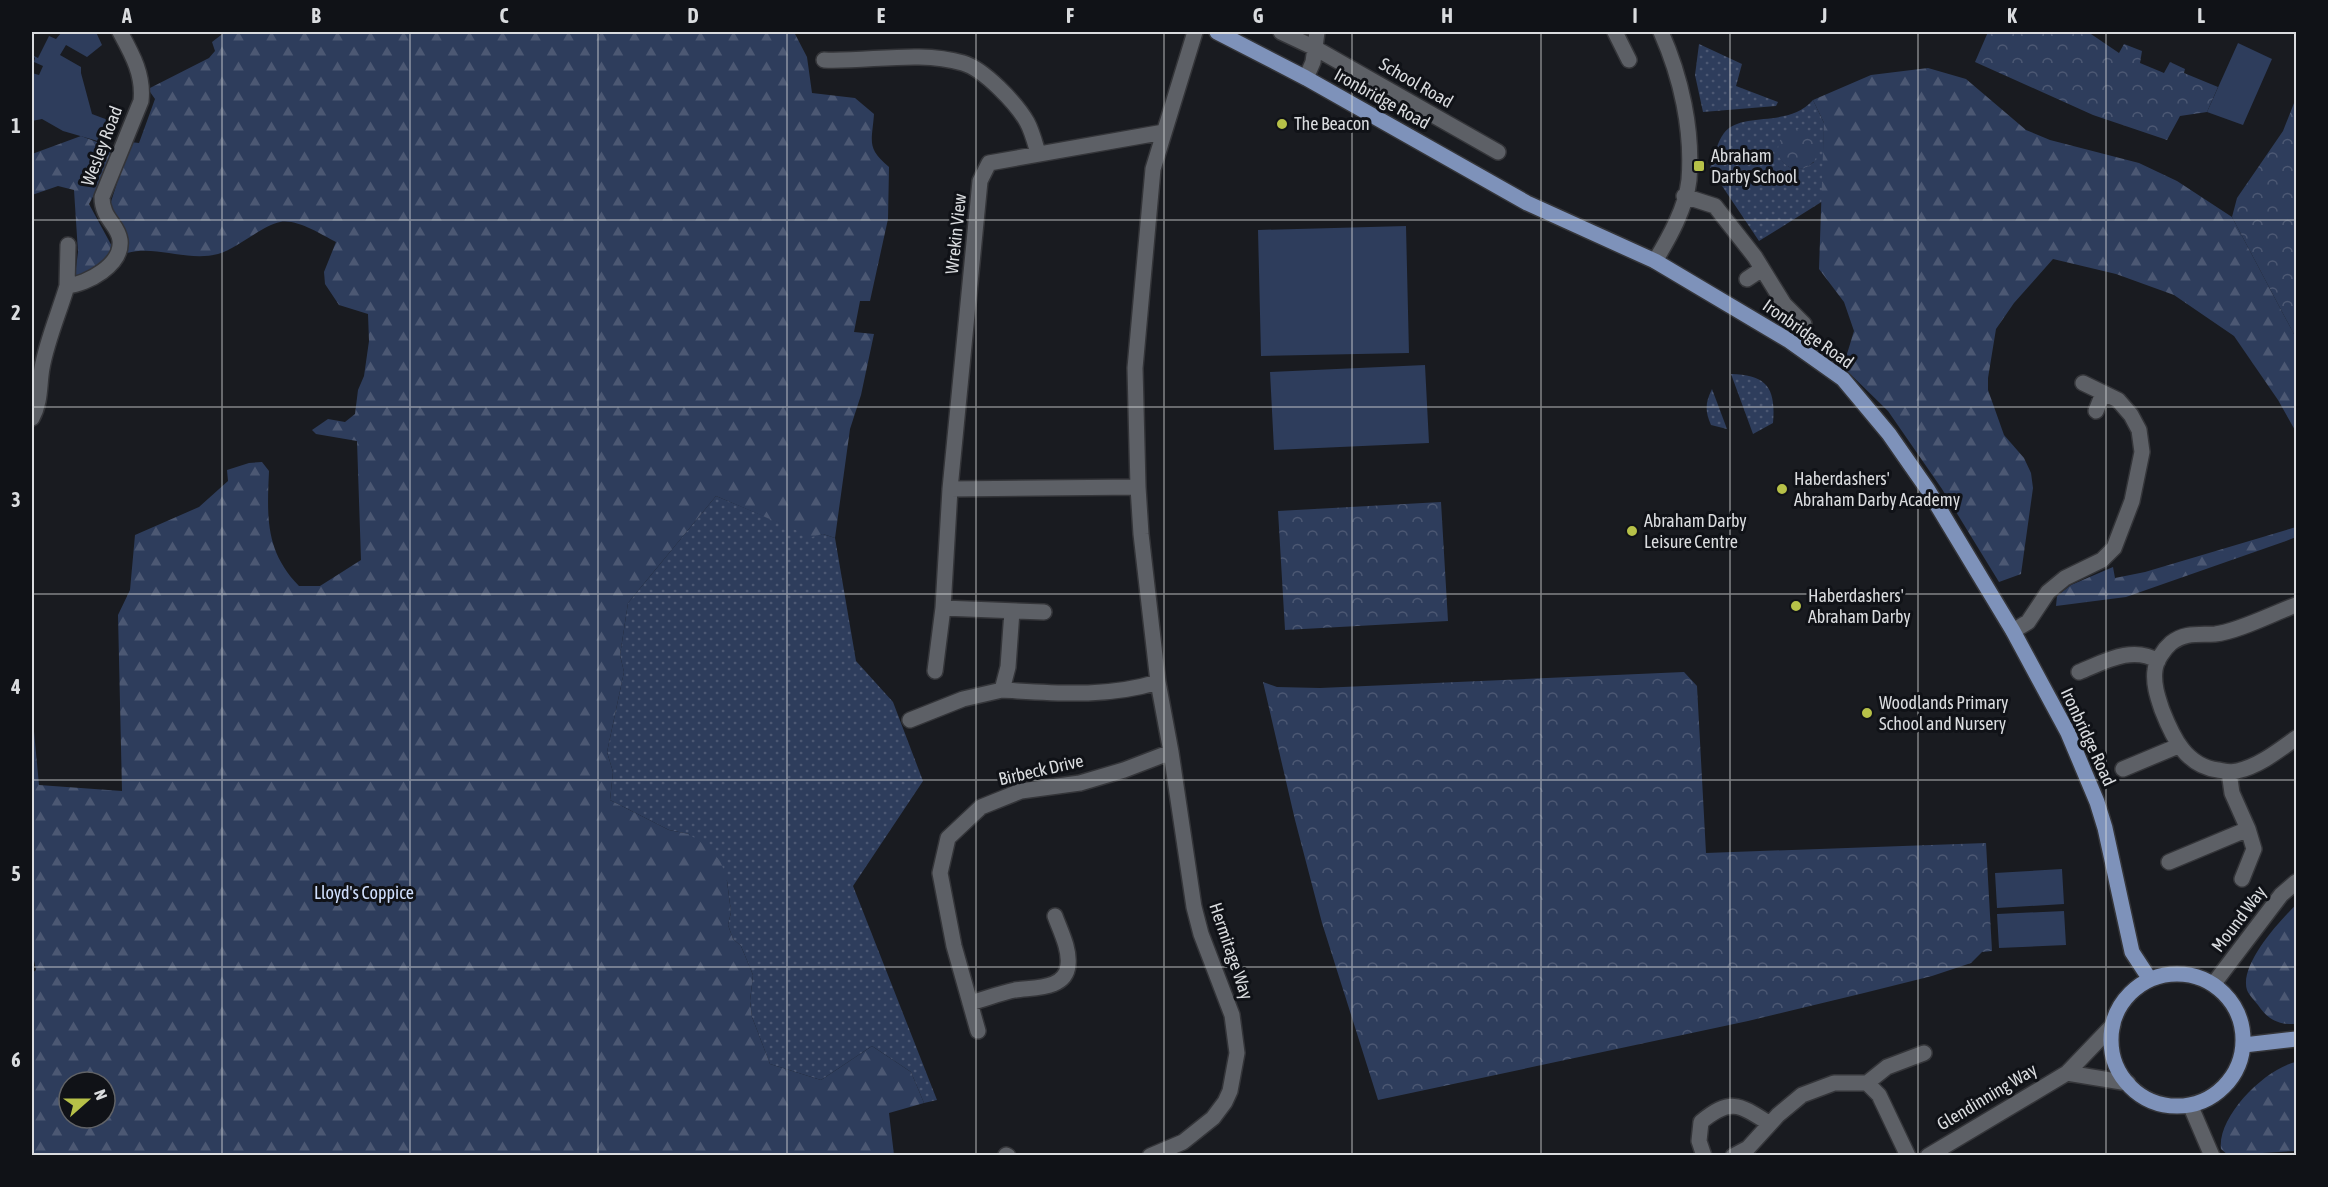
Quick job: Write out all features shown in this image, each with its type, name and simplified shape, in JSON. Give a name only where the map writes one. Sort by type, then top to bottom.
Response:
[{"type":"main road","name":"Ironbridge Road","points":[[1217,32],[1306,78],[1527,203],[1655,261],[1788,340],[1842,379],[1889,434],[1928,490],[2013,631],[2068,732],[2097,802],[2132,952],[2149,978]]},
{"type":"main road","points":[[2176,972],[2215,982],[2235,1006],[2243,1028],[2244,1046],[2232,1078],[2211,1098],[2192,1107],[2153,1102],[2135,1092],[2117,1069],[2110,1042],[2113,1019],[2124,999],[2149,978],[2176,972]]},
{"type":"main road","points":[[2244,1046],[2296,1039]]},
{"type":"street","name":"Wesley Road","points":[[67,286],[81,284],[90,279],[106,268],[118,253],[120,240],[104,214],[102,197],[141,101],[142,87],[137,65],[120,32]]},
{"type":"street","points":[[910,720],[963,699],[1002,690],[1086,694],[1132,690],[1158,682],[1137,487],[1135,368],[1153,170],[1195,32]]},
{"type":"street","name":"School Road","points":[[1281,32],[1315,48],[1498,152]]},
{"type":"street","points":[[1306,78],[1311,68],[1317,32]]},
{"type":"street","points":[[1615,32],[1629,60]]},
{"type":"street","points":[[1655,261],[1674,229],[1689,182],[1689,135],[1680,87],[1669,50],[1660,32]]},
{"type":"street","points":[[824,60],[855,61],[890,57],[965,63],[994,83],[1013,104],[1027,122],[1038,153]]},
{"type":"street","name":"Wrekin View","points":[[935,671],[943,608],[950,489],[980,181],[989,163],[1164,132]]},
{"type":"street","points":[[1684,196],[1715,206],[1762,269],[1784,304],[1804,324]]},
{"type":"street","points":[[32,418],[38,402],[42,367],[67,286],[68,245]]},
{"type":"street","points":[[1747,279],[1762,269]]},
{"type":"street","points":[[2013,631],[2028,622],[2048,592],[2065,578],[2102,560],[2114,548],[2132,501],[2142,452],[2139,430],[2131,415],[2118,400],[2083,383]]},
{"type":"street","points":[[2096,411],[2103,393]]},
{"type":"street","points":[[950,489],[1137,487]]},
{"type":"street","points":[[2296,604],[2221,633],[2196,633],[2183,636],[2171,643],[2154,669],[2155,687],[2168,726],[2178,746],[2195,762],[2212,770],[2229,772],[2258,764],[2296,738]]},
{"type":"street","points":[[943,608],[1044,612]]},
{"type":"street","points":[[1002,690],[1008,667],[1012,611]]},
{"type":"street","points":[[2079,672],[2121,655],[2150,656],[2158,661]]},
{"type":"street","name":"Hermitage Way","points":[[1150,1155],[1183,1142],[1213,1118],[1230,1091],[1237,1053],[1232,1015],[1194,907],[1158,682]]},
{"type":"street","points":[[2123,769],[2178,746]]},
{"type":"street","name":"Birbeck Drive","points":[[978,1031],[954,945],[940,873],[948,838],[981,807],[1021,791],[1080,783],[1124,770],[1171,752]]},
{"type":"street","points":[[2229,772],[2232,793],[2254,849],[2242,879]]},
{"type":"street","points":[[2169,862],[2248,829]]},
{"type":"street","name":"Mound Way","points":[[2215,982],[2281,895],[2296,882]]},
{"type":"street","points":[[970,1003],[1014,990],[1044,987],[1058,982],[1068,967],[1067,952],[1055,915]]},
{"type":"street","name":"Glendinning Way","points":[[1928,1155],[2067,1073],[2112,1025]]},
{"type":"street","points":[[1733,1155],[1748,1148],[1802,1095],[1834,1083],[1867,1083],[1887,1067],[1924,1053]]},
{"type":"street","name":"Glendinning Way","points":[[2067,1073],[2128,1083]]},
{"type":"street","points":[[1867,1083],[1879,1095],[1908,1155]]},
{"type":"street","points":[[1704,1155],[1699,1141],[1701,1122],[1718,1108],[1742,1106],[1770,1124]]},
{"type":"street","points":[[2192,1107],[2212,1155]]},
{"type":"green space","points":[[59,32],[96,32],[102,45],[87,57],[66,45],[60,55],[81,67],[92,114],[108,120],[101,142],[63,131],[42,119],[32,121],[32,73],[39,75],[43,66],[34,62],[35,58],[32,55],[38,58],[49,36],[56,39],[61,33]]},
{"type":"green space","name":"Lloyd's Coppice","points":[[225,32],[794,32],[807,57],[812,93],[855,98],[874,114],[872,144],[877,155],[889,167],[888,219],[870,301],[860,301],[854,332],[874,334],[861,395],[850,429],[835,538],[823,534],[812,537],[716,496],[628,603],[620,655],[624,672],[607,752],[613,772],[610,800],[669,830],[689,834],[710,849],[721,862],[727,881],[731,912],[728,925],[733,939],[741,946],[753,975],[750,1001],[752,1017],[770,1064],[821,1080],[872,1046],[911,1072],[924,1103],[889,1113],[894,1155],[32,1155],[32,973],[36,970],[32,951],[32,710],[39,785],[122,791],[118,615],[130,590],[135,535],[199,507],[228,481],[227,470],[249,463],[262,462],[269,471],[270,533],[280,560],[299,586],[320,586],[361,560],[357,441],[316,434],[312,430],[328,419],[345,422],[355,414],[369,341],[368,314],[339,305],[325,284],[324,272],[336,242],[301,225],[280,222],[266,227],[218,254],[195,256],[150,251],[127,253],[125,233],[109,208],[130,142],[139,143],[155,99],[148,89],[209,58],[215,51],[212,42]]},
{"type":"green space","points":[[1988,32],[2088,32],[2119,53],[2124,44],[2142,51],[2140,63],[2164,73],[2170,62],[2185,69],[2184,73],[2218,87],[2207,112],[2180,116],[2167,140],[2093,115],[1975,62]]},
{"type":"green space","points":[[2238,43],[2272,59],[2243,125],[2207,112]]},
{"type":"green space","points":[[1699,44],[1742,64],[1736,86],[1778,102],[1776,106],[1703,112],[1695,75]]},
{"type":"green space","points":[[1928,68],[1966,79],[2026,130],[2050,140],[2139,163],[2177,181],[2232,217],[2296,338],[2296,432],[2278,400],[2234,336],[2174,295],[2116,274],[2053,259],[2014,303],[1996,329],[1988,390],[2004,435],[2024,458],[2031,473],[2033,488],[2021,574],[1999,582],[1942,489],[1888,411],[1843,367],[1854,331],[1844,302],[1819,269],[1824,123],[1813,100],[1871,75]]},
{"type":"green space","points":[[2296,98],[2296,338],[2232,217],[2237,198],[2283,131]]},
{"type":"green space","points":[[1813,100],[1824,123],[1823,201],[1759,241],[1710,168],[1719,141],[1732,126],[1742,122],[1779,117],[1803,109]],"holes":[[[1779,155],[1814,162],[1804,168],[1794,169],[1786,164]]]},
{"type":"green space","points":[[1798,129],[1806,130],[1812,135],[1817,141],[1817,157],[1812,163],[1806,168],[1798,169],[1790,168],[1784,163],[1779,157],[1778,149],[1779,141],[1784,135],[1790,130]]},
{"type":"green space","points":[[81,136],[118,150],[89,204],[114,250],[102,264],[92,271],[75,276],[78,252],[74,190],[58,186],[32,195],[32,154]]},
{"type":"green space","points":[[1406,226],[1409,353],[1261,356],[1258,230]]},
{"type":"green space","points":[[1425,365],[1429,443],[1274,450],[1270,372]]},
{"type":"green space","points":[[1731,374],[1753,377],[1767,386],[1773,401],[1773,423],[1753,434]]},
{"type":"green space","points":[[1712,389],[1727,429],[1711,425],[1709,420],[1707,407]]},
{"type":"green space","points":[[716,496],[812,536],[823,534],[835,538],[856,661],[893,702],[923,781],[853,886],[937,1100],[924,1103],[911,1072],[872,1046],[821,1080],[770,1064],[752,1017],[750,1001],[753,975],[741,946],[733,939],[728,925],[731,912],[727,881],[689,834],[669,830],[610,800],[613,772],[607,752],[624,672],[620,655],[628,603]]},
{"type":"green space","points":[[1441,502],[1448,621],[1285,630],[1278,511]]},
{"type":"green space","points":[[2296,527],[2296,537],[2126,597],[2056,606],[2057,596],[2071,585],[2113,567],[2115,578],[2145,572]]},
{"type":"green space","points":[[1684,672],[1697,686],[1706,853],[1986,843],[1992,951],[1982,952],[1971,963],[1932,976],[1864,993],[1748,1021],[1378,1100],[1322,923],[1263,682],[1277,687],[1320,688]]},
{"type":"green space","points":[[2062,869],[2064,904],[1997,908],[1995,873]]},
{"type":"green space","points":[[2296,905],[2296,1024],[2290,1024],[2274,1020],[2266,1014],[2248,992],[2246,980],[2249,968],[2262,944]]},
{"type":"green space","points":[[2064,911],[2066,945],[1999,948],[1997,914]]},
{"type":"green space","points":[[2296,1062],[2296,1151],[2228,1155],[2221,1149],[2222,1136],[2235,1109],[2258,1083],[2271,1073]]},
{"type":"place","name":"The Beacon","points":[[1282,124]]},
{"type":"place","name":"Abraham Darby School","points":[[1699,166]]},
{"type":"place","name":"Haberdashers' Abraham Darby Academy","points":[[1782,489]]},
{"type":"place","name":"Abraham Darby Leisure Centre","points":[[1632,531]]},
{"type":"place","name":"Haberdashers' Abraham Darby","points":[[1796,606]]},
{"type":"place","name":"Woodlands Primary School and Nursery","points":[[1867,713]]}]
